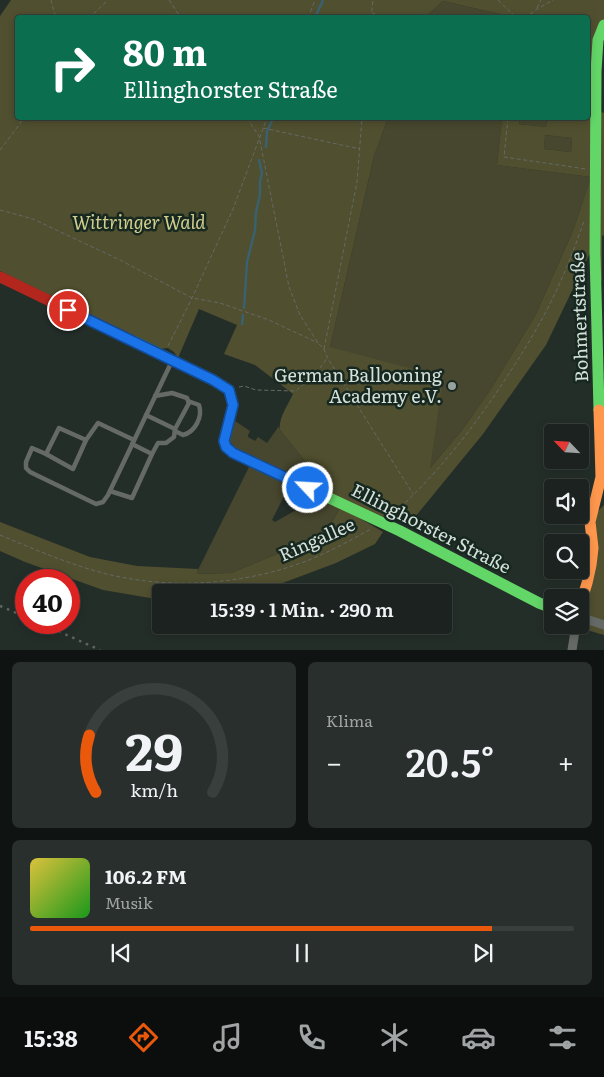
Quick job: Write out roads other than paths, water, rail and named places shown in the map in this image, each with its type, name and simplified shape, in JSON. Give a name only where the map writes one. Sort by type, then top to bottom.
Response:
[{"type":"street","name":"Bohmertstraße","points":[[585,589],[590,571],[592,541],[589,531],[590,520],[601,477],[595,253],[595,170],[596,71],[598,40],[604,25]]},
{"type":"street","points":[[0,277],[167,358]]},
{"type":"street","name":"Ellinghorster Straße","points":[[167,358],[213,380],[229,390],[233,405],[224,441],[226,447],[233,453],[382,523],[544,605]]},
{"type":"street","points":[[589,621],[604,625]]},
{"type":"street","points":[[572,650],[575,634]]},
{"type":"lane","points":[[152,454],[133,442],[98,423],[86,440],[73,469],[32,448],[26,462],[26,468],[30,472],[96,504],[103,502],[110,491],[133,442],[155,396],[167,358]]},
{"type":"lane","points":[[146,415],[183,436],[189,434],[194,429],[201,410],[199,405],[188,401],[188,398],[172,394],[155,396]]},
{"type":"lane","points":[[110,491],[132,498],[158,443],[166,443],[174,437],[175,430],[189,403],[188,401]]},
{"type":"lane","points":[[46,454],[59,428],[86,440]]},
{"type":"waterway","points":[[316,15],[323,0]]},
{"type":"waterway","points":[[266,147],[267,132],[272,120]]},
{"type":"waterway","points":[[244,308],[247,262],[255,230],[256,212],[260,195],[262,173],[259,160]]},
{"type":"waterway","points":[[242,324],[243,315]]},
{"type":"railway","points":[[0,606],[15,612]]},
{"type":"railway","points":[[65,634],[100,650]]},
{"type":"place","name":"German Ballooning Academy e.V.","points":[[452,386]]},
{"type":"park label","name":"Wittringer Wald","points":[[139,223]]}]
